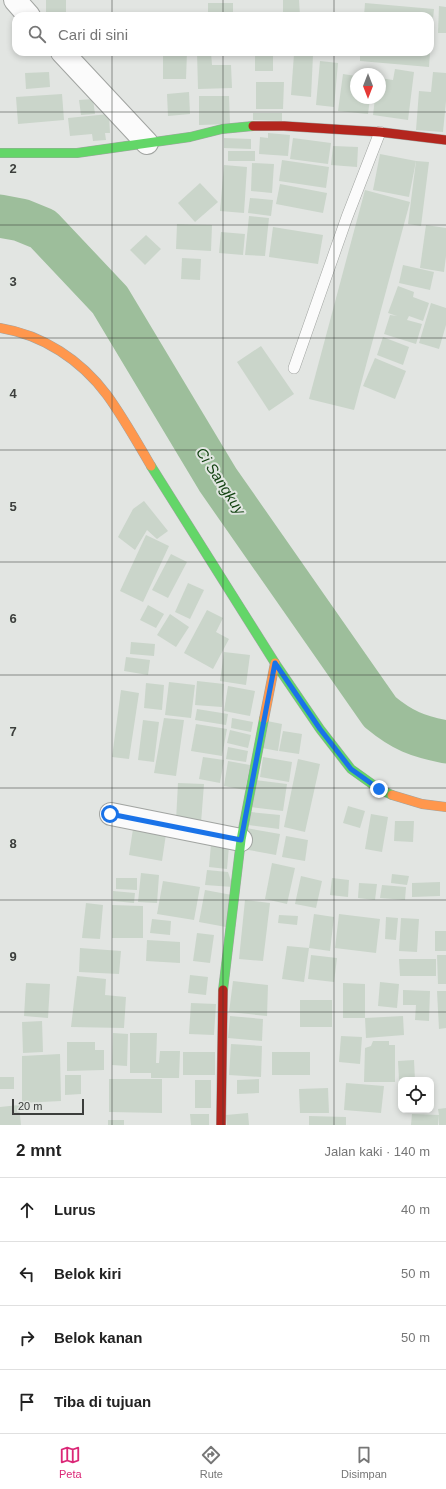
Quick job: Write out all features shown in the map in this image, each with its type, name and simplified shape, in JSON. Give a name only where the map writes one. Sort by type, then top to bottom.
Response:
[{"type":"street","points":[[15,0],[26,12]]},
{"type":"street","points":[[66,56],[147,143]]},
{"type":"street","points":[[0,153],[77,153],[190,137],[222,129],[253,126],[284,126],[380,132],[446,140]]},
{"type":"street","points":[[0,328],[9,329],[39,339],[62,353],[83,369],[107,395],[275,663],[320,729],[351,769],[379,789],[398,797],[422,804],[446,807]]},
{"type":"street","points":[[221,1125],[223,986],[234,911],[241,840],[275,663]]},
{"type":"street","points":[[110,814],[241,840]]},
{"type":"lane","points":[[294,368],[347,217],[380,132]]},
{"type":"building","points":[[46,0],[66,0],[66,12],[46,12]]},
{"type":"building","points":[[283,0],[299,0],[300,12],[283,12]]},
{"type":"building","points":[[208,3],[233,3],[233,12],[208,12]]},
{"type":"building","points":[[365,3],[434,9],[434,12],[364,12]]},
{"type":"building","points":[[439,6],[446,7],[446,33],[438,33]]},
{"type":"building","points":[[163,56],[187,56],[186,79],[163,79]]},
{"type":"building","points":[[197,56],[211,56],[212,65],[231,65],[232,88],[198,89]]},
{"type":"building","points":[[255,56],[273,56],[273,71],[255,71]]},
{"type":"building","points":[[294,56],[313,56],[311,97],[291,95]]},
{"type":"building","points":[[360,56],[430,56],[429,67],[360,61]]},
{"type":"building","points":[[320,61],[338,63],[334,107],[316,105]]},
{"type":"building","points":[[395,69],[414,72],[408,120],[373,115],[374,104],[386,104],[386,79],[393,80]]},
{"type":"building","points":[[49,72],[50,87],[26,89],[25,73]]},
{"type":"building","points":[[433,72],[446,73],[446,101],[443,132],[416,130],[419,91],[431,92]]},
{"type":"building","points":[[343,74],[350,75],[350,104],[369,104],[368,114],[338,111]]},
{"type":"building","points":[[256,82],[284,82],[283,109],[256,109]]},
{"type":"building","points":[[189,92],[190,114],[168,116],[167,94]]},
{"type":"building","points":[[62,94],[64,120],[18,124],[16,97]]},
{"type":"building","points":[[199,96],[229,96],[230,124],[199,125]]},
{"type":"building","points":[[93,99],[95,114],[81,115],[79,100]]},
{"type":"building","points":[[253,113],[282,113],[282,121],[253,120]]},
{"type":"building","points":[[109,114],[110,133],[105,133],[106,140],[93,141],[92,134],[70,136],[68,118]]},
{"type":"building","points":[[268,133],[290,135],[288,156],[259,154],[260,137],[268,138]]},
{"type":"building","points":[[224,138],[251,139],[251,149],[224,148]]},
{"type":"building","points":[[293,138],[331,143],[328,164],[290,159]]},
{"type":"building","points":[[333,146],[358,147],[357,167],[331,165]]},
{"type":"building","points":[[228,151],[255,151],[255,161],[228,161]]},
{"type":"building","points":[[380,154],[416,161],[409,197],[373,190]]},
{"type":"building","points":[[282,160],[329,167],[326,188],[279,181]]},
{"type":"building","points":[[416,161],[429,162],[421,226],[408,224]]},
{"type":"building","points":[[252,163],[274,164],[272,193],[251,191]]},
{"type":"building","points":[[224,165],[247,167],[244,213],[220,211]]},
{"type":"building","points":[[200,183],[218,202],[195,222],[178,203]]},
{"type":"building","points":[[280,184],[327,193],[323,213],[276,204]]},
{"type":"building","points":[[365,190],[410,202],[354,410],[309,399]]},
{"type":"building","points":[[250,198],[273,200],[271,216],[248,213]]},
{"type":"building","points":[[249,216],[269,218],[265,256],[245,255]]},
{"type":"building","points":[[177,224],[212,225],[211,251],[176,249]]},
{"type":"building","points":[[426,225],[446,228],[446,256],[444,272],[420,268]]},
{"type":"building","points":[[273,227],[323,235],[318,264],[269,257]]},
{"type":"building","points":[[221,232],[245,234],[243,255],[219,253]]},
{"type":"building","points":[[146,235],[161,249],[145,265],[130,250]]},
{"type":"building","points":[[182,258],[201,259],[200,280],[181,279]]},
{"type":"building","points":[[403,265],[434,272],[430,290],[399,283]]},
{"type":"building","points":[[398,286],[414,292],[413,297],[429,303],[423,321],[409,316],[407,320],[422,324],[416,344],[384,334],[390,315],[397,316],[388,313]]},
{"type":"building","points":[[431,303],[446,308],[446,325],[439,349],[419,343]]},
{"type":"building","points":[[383,337],[409,347],[403,365],[377,355]]},
{"type":"building","points":[[261,346],[294,394],[269,411],[237,362]]},
{"type":"building","points":[[375,358],[406,371],[395,399],[363,386]]},
{"type":"building","points":[[144,501],[168,531],[157,539],[147,530],[135,550],[118,537],[133,509]]},
{"type":"building","points":[[146,535],[169,546],[143,602],[120,591]]},
{"type":"building","points":[[171,554],[187,562],[168,598],[152,590]]},
{"type":"building","points":[[188,583],[204,590],[190,619],[175,612]]},
{"type":"building","points":[[148,605],[164,614],[156,628],[140,620]]},
{"type":"building","points":[[207,610],[223,618],[216,632],[229,639],[213,669],[184,653]]},
{"type":"building","points":[[170,614],[189,627],[176,647],[157,635]]},
{"type":"building","points":[[131,642],[155,644],[154,656],[130,654]]},
{"type":"building","points":[[224,652],[250,655],[246,685],[220,681]]},
{"type":"building","points":[[126,657],[150,660],[148,675],[124,671]]},
{"type":"building","points":[[197,681],[224,684],[222,707],[195,705]]},
{"type":"building","points":[[169,682],[195,685],[191,718],[165,715]]},
{"type":"building","points":[[146,683],[164,685],[162,710],[144,708]]},
{"type":"building","points":[[228,686],[255,691],[250,716],[224,711]]},
{"type":"building","points":[[121,690],[139,693],[129,759],[112,757]]},
{"type":"building","points":[[197,709],[228,714],[226,725],[195,720]]},
{"type":"building","points":[[164,718],[184,720],[176,776],[154,773]]},
{"type":"building","points":[[232,718],[253,722],[251,732],[231,728]]},
{"type":"building","points":[[143,720],[159,722],[154,762],[138,760]]},
{"type":"building","points":[[267,721],[282,724],[278,751],[262,748]]},
{"type":"building","points":[[196,724],[227,729],[222,756],[191,751]]},
{"type":"building","points":[[230,730],[251,735],[248,748],[227,743]]},
{"type":"building","points":[[283,731],[302,734],[299,754],[279,751]]},
{"type":"building","points":[[228,747],[248,751],[246,762],[226,759]]},
{"type":"building","points":[[203,757],[224,760],[220,783],[199,779]]},
{"type":"building","points":[[263,757],[292,762],[289,782],[260,777]]},
{"type":"building","points":[[298,759],[320,764],[305,832],[284,827]]},
{"type":"building","points":[[228,761],[250,765],[245,790],[224,786]]},
{"type":"building","points":[[255,780],[287,784],[283,811],[251,807]]},
{"type":"building","points":[[178,783],[204,784],[201,823],[176,821]]},
{"type":"building","points":[[348,806],[365,811],[360,828],[343,823]]},
{"type":"building","points":[[250,812],[280,815],[279,829],[248,825]]},
{"type":"building","points":[[371,814],[388,817],[382,852],[365,849]]},
{"type":"building","points":[[395,821],[414,821],[413,842],[394,841]]},
{"type":"building","points":[[246,828],[280,834],[276,855],[243,849]]},
{"type":"building","points":[[133,829],[166,834],[162,861],[129,855]]},
{"type":"building","points":[[286,836],[308,840],[305,861],[282,857]]},
{"type":"building","points":[[211,844],[229,846],[227,869],[209,867]]},
{"type":"building","points":[[272,863],[295,868],[287,904],[265,899]]},
{"type":"building","points":[[207,870],[228,872],[233,887],[205,885]]},
{"type":"building","points":[[141,873],[159,875],[157,903],[138,902]]},
{"type":"building","points":[[392,874],[409,876],[407,885],[391,883]]},
{"type":"building","points":[[301,876],[322,881],[316,908],[295,904]]},
{"type":"building","points":[[116,878],[137,878],[137,890],[116,889]]},
{"type":"building","points":[[332,878],[349,880],[348,897],[330,895]]},
{"type":"building","points":[[163,881],[200,887],[194,920],[157,914]]},
{"type":"building","points":[[440,882],[440,896],[412,897],[412,883]]},
{"type":"building","points":[[359,883],[377,884],[375,900],[358,898]]},
{"type":"building","points":[[382,885],[406,887],[405,900],[380,898]]},
{"type":"building","points":[[205,890],[232,895],[226,927],[199,922]]},
{"type":"building","points":[[113,891],[135,893],[134,903],[113,901]]},
{"type":"building","points":[[245,900],[270,903],[263,961],[239,959]]},
{"type":"building","points":[[86,903],[103,905],[100,939],[82,938]]},
{"type":"building","points":[[112,905],[143,906],[143,938],[112,938]]},
{"type":"building","points":[[314,914],[334,917],[330,951],[309,948]]},
{"type":"building","points":[[339,914],[380,919],[376,953],[335,948]]},
{"type":"building","points":[[279,915],[298,916],[297,925],[278,923]]},
{"type":"building","points":[[386,917],[398,918],[396,940],[385,939]]},
{"type":"building","points":[[401,918],[419,919],[417,952],[399,951]]},
{"type":"building","points":[[152,919],[171,921],[170,935],[150,933]]},
{"type":"building","points":[[435,931],[446,931],[446,951],[435,951]]},
{"type":"building","points":[[197,933],[214,935],[210,963],[193,961]]},
{"type":"building","points":[[147,940],[180,942],[180,963],[146,961]]},
{"type":"building","points":[[287,946],[309,948],[304,982],[282,979]]},
{"type":"building","points":[[80,948],[121,951],[119,974],[79,972]]},
{"type":"building","points":[[311,955],[337,958],[334,982],[308,979]]},
{"type":"building","points":[[437,955],[446,955],[446,984],[438,984]]},
{"type":"building","points":[[399,959],[436,959],[436,976],[400,976]]},
{"type":"building","points":[[190,975],[208,977],[206,995],[188,993]]},
{"type":"building","points":[[77,976],[106,979],[105,995],[126,997],[124,1028],[71,1027]]},
{"type":"building","points":[[233,981],[268,985],[267,1016],[229,1012]]},
{"type":"building","points":[[380,982],[399,984],[397,1008],[378,1006]]},
{"type":"building","points":[[26,983],[50,984],[48,1018],[24,1016]]},
{"type":"building","points":[[343,983],[365,984],[365,1018],[343,1018]]},
{"type":"building","points":[[403,990],[430,991],[429,1021],[415,1020],[416,1005],[403,1005]]},
{"type":"building","points":[[437,991],[446,991],[446,1028],[439,1029]]},
{"type":"building","points":[[300,1000],[332,1000],[332,1027],[300,1027]]},
{"type":"building","points":[[191,1003],[216,1004],[214,1035],[189,1034]]},
{"type":"building","points":[[230,1016],[263,1019],[262,1041],[228,1038]]},
{"type":"building","points":[[403,1016],[404,1035],[366,1038],[365,1018]]},
{"type":"building","points":[[42,1021],[43,1052],[23,1053],[22,1022]]},
{"type":"building","points":[[113,1033],[128,1034],[127,1066],[112,1065]]},
{"type":"building","points":[[130,1033],[157,1033],[156,1063],[159,1063],[160,1051],[180,1051],[179,1078],[151,1078],[151,1073],[130,1073]]},
{"type":"building","points":[[341,1036],[362,1037],[360,1064],[339,1062]]},
{"type":"building","points":[[373,1041],[389,1041],[389,1045],[395,1045],[395,1082],[364,1082],[365,1048],[371,1046]]},
{"type":"building","points":[[67,1042],[95,1042],[95,1050],[104,1050],[104,1070],[67,1071]]},
{"type":"building","points":[[231,1044],[262,1046],[261,1077],[229,1075]]},
{"type":"building","points":[[183,1052],[215,1052],[215,1075],[183,1075]]},
{"type":"building","points":[[272,1052],[310,1052],[310,1075],[272,1075]]},
{"type":"building","points":[[60,1054],[61,1101],[22,1103],[22,1056]]},
{"type":"building","points":[[414,1060],[415,1077],[399,1077],[398,1061]]},
{"type":"building","points":[[65,1075],[81,1075],[81,1094],[65,1095]]},
{"type":"building","points":[[0,1077],[14,1077],[14,1089],[0,1089]]},
{"type":"building","points":[[109,1079],[162,1079],[162,1113],[109,1112]]},
{"type":"building","points":[[259,1079],[259,1093],[237,1094],[237,1080]]},
{"type":"building","points":[[195,1080],[211,1080],[211,1108],[195,1108]]},
{"type":"building","points":[[346,1083],[384,1086],[381,1113],[344,1110]]},
{"type":"building","points":[[328,1088],[329,1113],[300,1113],[299,1089]]},
{"type":"building","points":[[19,1105],[21,1125],[0,1125],[0,1107]]},
{"type":"building","points":[[446,1108],[446,1125],[439,1125],[438,1109]]},
{"type":"building","points":[[248,1113],[249,1125],[227,1125],[226,1115]]},
{"type":"building","points":[[190,1114],[209,1114],[209,1125],[191,1125]]},
{"type":"building","points":[[412,1114],[439,1115],[438,1125],[411,1125]]},
{"type":"building","points":[[309,1116],[346,1117],[346,1125],[309,1125]]},
{"type":"building","points":[[108,1120],[124,1120],[124,1125],[108,1125]]},
{"type":"waterway","name":"Ci Sangkuy","points":[[0,216],[21,220],[43,229],[110,300],[218,480],[380,712],[396,724],[411,732],[446,742]]},
{"type":"traffic: fast","points":[[0,153],[77,153],[190,137],[222,129],[253,126]]},
{"type":"traffic: fast","points":[[151,466],[275,663],[320,729],[351,769],[379,789],[392,795]]},
{"type":"traffic: fast","points":[[223,990],[241,840],[264,719]]},
{"type":"traffic: slow","points":[[0,328],[31,336],[46,343],[73,360],[97,382],[113,403],[151,466]]},
{"type":"traffic: slow","points":[[264,719],[275,663]]},
{"type":"traffic: slow","points":[[392,795],[422,804],[446,807]]},
{"type":"traffic: jam","points":[[253,126],[284,126],[380,132],[446,140]]},
{"type":"traffic: jam","points":[[221,1125],[223,990]]},
{"type":"route","points":[[110,814],[241,840],[275,663],[320,729],[351,769],[379,789]]}]
